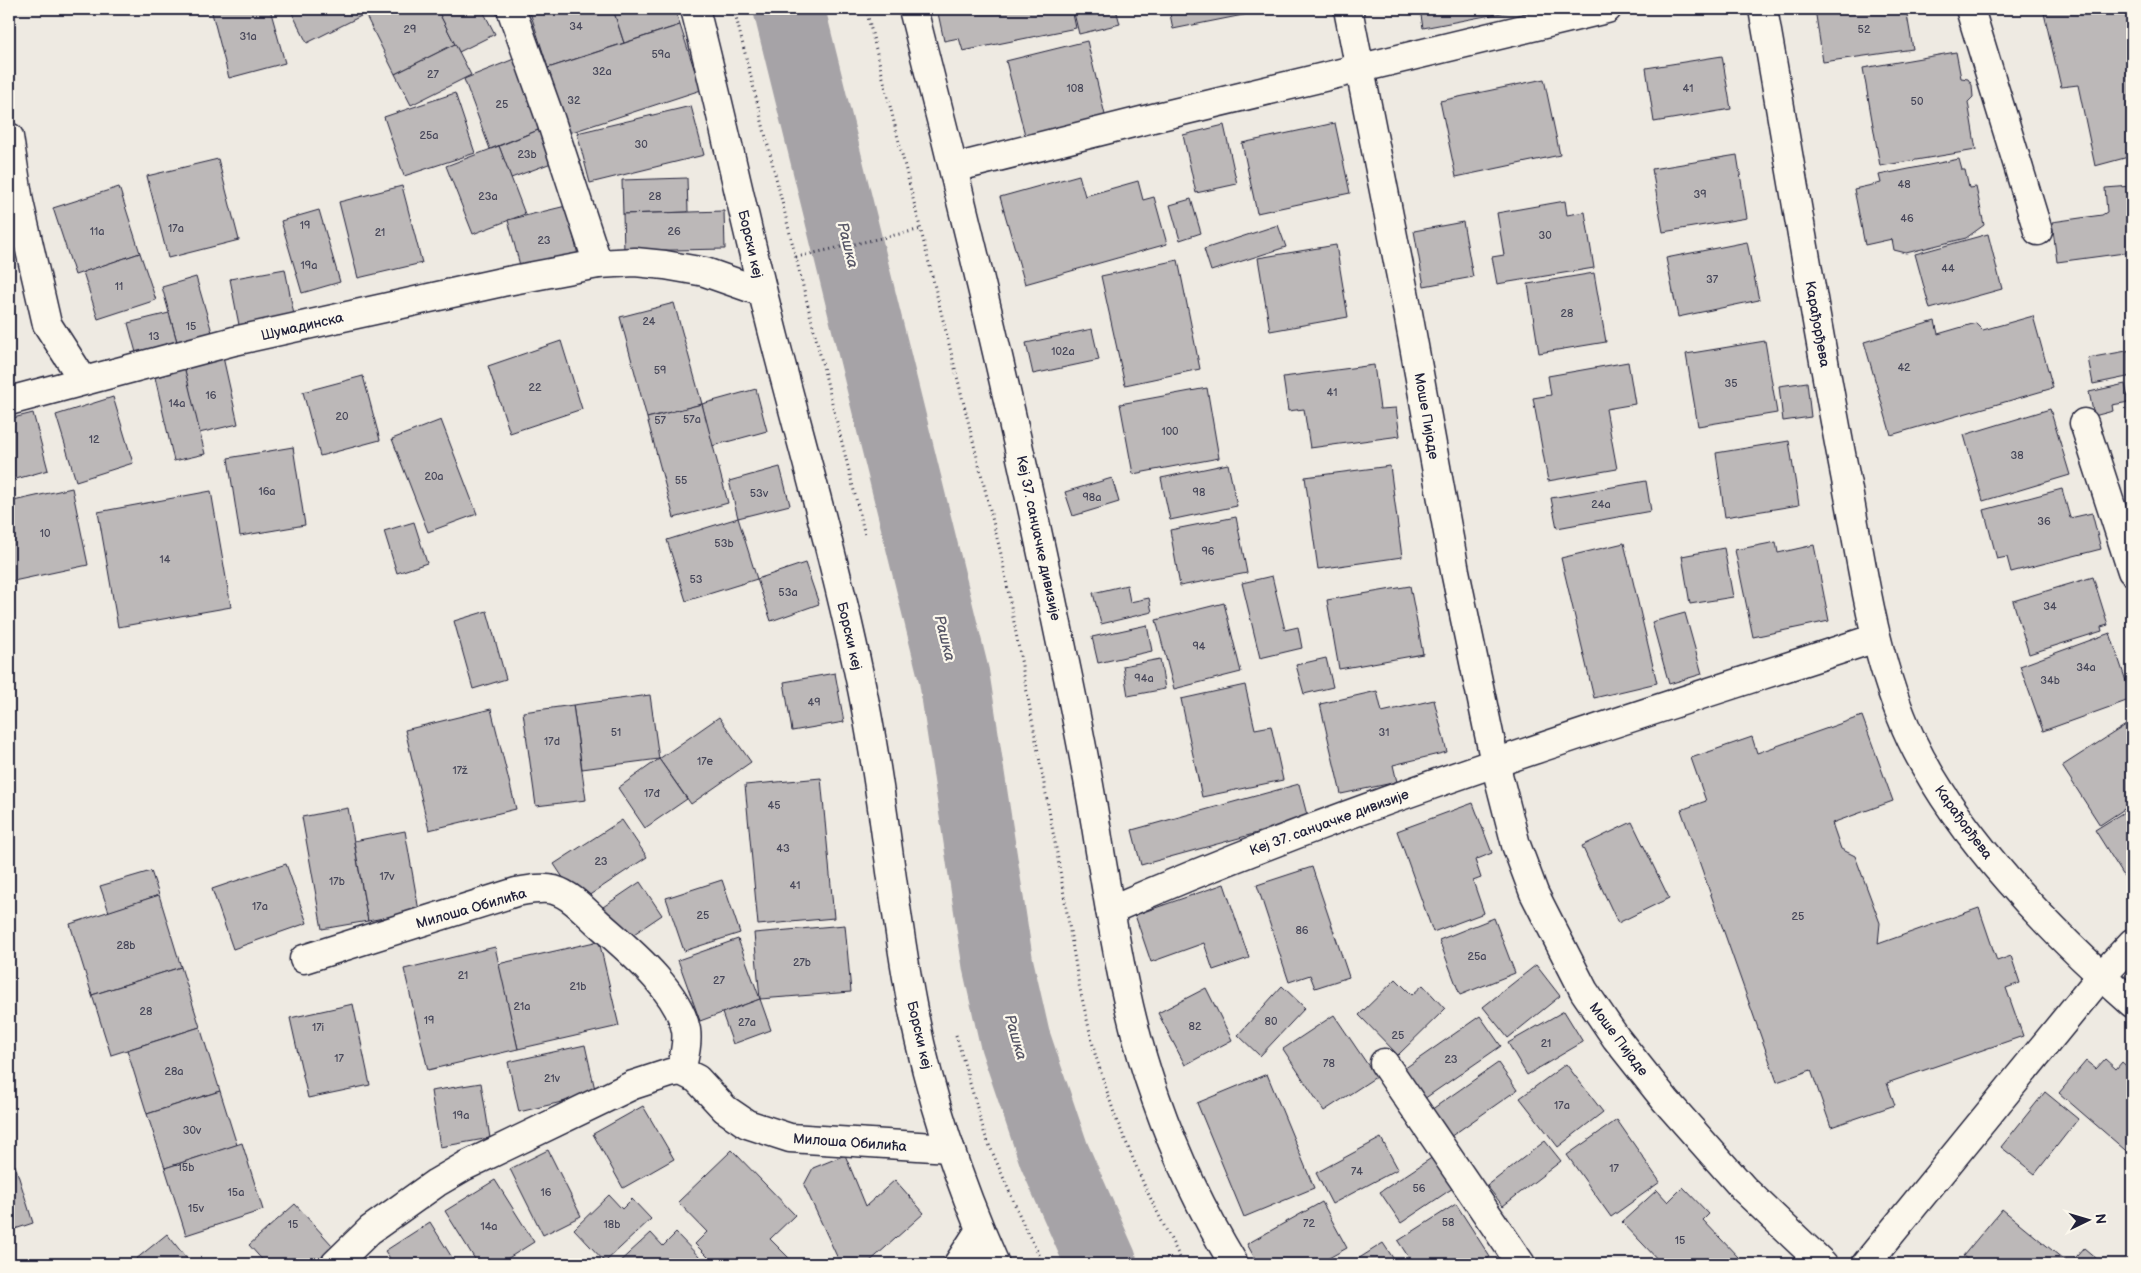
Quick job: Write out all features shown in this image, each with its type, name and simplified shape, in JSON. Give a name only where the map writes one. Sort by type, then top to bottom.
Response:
[{"type":"street","points":[[511,9],[550,118],[598,264]]},
{"type":"street","name":"Борски кеј","points":[[695,9],[718,98],[762,292],[854,653],[877,775],[912,1004],[925,1061],[950,1148],[980,1230],[995,1264]]},
{"type":"street","name":"Кеј 37. санџачке дивизије","points":[[913,9],[954,168],[1036,522],[1092,802],[1110,910],[1126,989],[1155,1098],[1177,1152],[1221,1243],[1234,1264]]},
{"type":"street","name":"Моше Пијаде","points":[[1348,9],[1406,302],[1455,571],[1495,763],[1516,845],[1534,893],[1584,991],[1616,1038],[1702,1143],[1744,1189],[1823,1264]]},
{"type":"street","points":[[954,168],[1157,116],[1553,20],[1607,9]]},
{"type":"street","name":"Карађорђева","points":[[1763,9],[1840,450],[1876,638],[1892,691],[1912,740],[1959,819],[1988,857],[2031,905],[2101,976],[2132,1003]]},
{"type":"street","points":[[1970,9],[2038,231]]},
{"type":"street","points":[[9,137],[20,202],[47,324],[83,380]]},
{"type":"street","name":"Шумадинска","points":[[9,401],[83,380],[264,334],[502,282],[598,264],[635,262],[665,265],[704,272],[762,292]]},
{"type":"street","points":[[2084,423],[2132,571]]},
{"type":"street","points":[[1495,763],[1876,638]]},
{"type":"street","name":"Кеј 37. санџачке дивизије","points":[[1110,910],[1305,830],[1495,763]]},
{"type":"street","name":"Милоша Обилића","points":[[304,959],[516,892],[536,889],[553,890],[568,896],[653,975],[671,997],[680,1013],[686,1030],[686,1047],[681,1071],[697,1079],[725,1109],[747,1124],[799,1139],[950,1148]]},
{"type":"street","points":[[1866,1264],[2101,976],[2132,943]]},
{"type":"street","points":[[1384,1063],[1521,1264]]},
{"type":"street","points":[[335,1264],[383,1221],[436,1183],[465,1166],[633,1085],[652,1077],[681,1071]]},
{"type":"street","points":[[958,1264],[980,1230]]},
{"type":"path","points":[[866,9],[922,228],[1002,558],[1058,859],[1079,985],[1095,1054],[1118,1125],[1144,1187],[1183,1264]]},
{"type":"path","points":[[796,257],[922,228]]},
{"type":"building","points":[[211,9],[270,9],[285,63],[229,78]]},
{"type":"building","points":[[290,9],[375,9],[307,43]]},
{"type":"building","points":[[375,9],[437,9],[455,44],[395,74],[365,14]]},
{"type":"building","points":[[437,9],[482,9],[495,34],[459,52]]},
{"type":"building","points":[[529,9],[613,9],[624,43],[548,68]]},
{"type":"building","points":[[613,9],[675,9],[680,25],[624,43]]},
{"type":"building","points":[[958,9],[1072,9],[1076,28],[963,51],[959,38],[944,41],[938,13]]},
{"type":"building","points":[[1073,9],[1116,9],[1120,24],[1079,34]]},
{"type":"building","points":[[1169,9],[1273,9],[1173,29]]},
{"type":"building","points":[[1420,9],[1511,9],[1512,11],[1423,28]]},
{"type":"building","points":[[1815,9],[1906,9],[1913,49],[1823,62]]},
{"type":"building","points":[[2043,9],[2132,9],[2132,156],[2095,166],[2078,85],[2061,87]]},
{"type":"building","points":[[680,25],[701,90],[569,133],[548,68]]},
{"type":"building","points":[[1087,41],[1107,123],[1027,143],[1006,61]]},
{"type":"building","points":[[455,44],[471,75],[411,105],[395,74]]},
{"type":"building","points":[[1956,52],[1961,78],[1968,79],[1972,85],[1973,97],[1968,102],[1976,150],[1880,166],[1863,68]]},
{"type":"building","points":[[1722,56],[1731,109],[1654,122],[1646,68]]},
{"type":"building","points":[[514,59],[541,129],[490,149],[464,79]]},
{"type":"building","points":[[1544,79],[1560,155],[1456,177],[1440,101]]},
{"type":"building","points":[[455,93],[475,153],[404,176],[384,117]]},
{"type":"building","points":[[691,106],[704,155],[590,183],[577,133]]},
{"type":"building","points":[[1335,123],[1350,193],[1257,213],[1242,143]]},
{"type":"building","points":[[1224,125],[1237,184],[1196,193],[1183,135]]},
{"type":"building","points":[[541,129],[554,162],[511,178],[499,146]]},
{"type":"building","points":[[499,146],[525,214],[473,234],[446,166]]},
{"type":"building","points":[[1737,155],[1747,218],[1663,232],[1652,169]]},
{"type":"building","points":[[218,159],[239,240],[168,258],[147,176]]},
{"type":"building","points":[[1959,159],[1962,170],[1965,170],[1969,188],[1976,187],[1984,225],[1966,238],[1906,253],[1894,250],[1892,239],[1865,245],[1854,189],[1881,183],[1879,175]]},
{"type":"building","points":[[1079,175],[1085,196],[1138,181],[1143,200],[1154,197],[1167,244],[1025,284],[1000,197]]},
{"type":"building","points":[[687,178],[688,212],[623,214],[622,180]]},
{"type":"building","points":[[402,186],[422,263],[358,278],[339,202]]},
{"type":"building","points":[[2132,186],[2132,252],[2057,262],[2052,222],[2102,215],[2107,212],[2105,188]]},
{"type":"building","points":[[119,187],[140,253],[75,275],[53,208]]},
{"type":"building","points":[[1191,199],[1201,233],[1180,240],[1170,205]]},
{"type":"building","points":[[1565,201],[1567,215],[1585,212],[1594,268],[1497,284],[1492,257],[1504,255],[1497,213]]},
{"type":"building","points":[[566,206],[579,259],[522,273],[508,220]]},
{"type":"building","points":[[319,210],[340,282],[302,293],[281,221]]},
{"type":"building","points":[[724,211],[725,249],[624,251],[623,214]]},
{"type":"building","points":[[1463,222],[1473,277],[1424,286],[1414,231]]},
{"type":"building","points":[[1278,225],[1286,247],[1211,271],[1204,249]]},
{"type":"building","points":[[1988,234],[2002,289],[1930,309],[1915,254]]},
{"type":"building","points":[[1747,242],[1759,300],[1678,317],[1666,258]]},
{"type":"building","points":[[1336,245],[1348,317],[1270,331],[1258,258]]},
{"type":"building","points":[[140,253],[156,300],[98,319],[83,272]]},
{"type":"building","points":[[1178,260],[1200,369],[1125,385],[1101,276]]},
{"type":"building","points":[[285,269],[295,320],[240,330],[230,279]]},
{"type":"building","points":[[1594,273],[1606,342],[1539,353],[1528,284]]},
{"type":"building","points":[[196,277],[214,339],[179,349],[162,287]]},
{"type":"building","points":[[674,303],[702,404],[647,418],[620,317]]},
{"type":"building","points":[[169,313],[179,349],[138,360],[128,323]]},
{"type":"building","points":[[2033,316],[2053,388],[1891,435],[1864,342],[1935,321],[1938,334],[1976,323],[1983,330]]},
{"type":"building","points":[[1092,329],[1099,360],[1033,374],[1026,343]]},
{"type":"building","points":[[561,341],[582,409],[510,433],[488,366]]},
{"type":"building","points":[[1765,341],[1777,413],[1698,426],[1686,354]]},
{"type":"building","points":[[2132,350],[2132,376],[2093,384],[2088,358]]},
{"type":"building","points":[[223,357],[238,424],[199,433],[184,366]]},
{"type":"building","points":[[1628,362],[1635,404],[1606,409],[1617,469],[1548,481],[1533,398],[1551,395],[1548,376]]},
{"type":"building","points":[[1374,365],[1380,409],[1396,408],[1400,436],[1310,448],[1304,409],[1288,411],[1283,377]]},
{"type":"building","points":[[184,366],[205,454],[174,461],[154,373]]},
{"type":"building","points":[[363,376],[380,440],[320,456],[303,392]]},
{"type":"building","points":[[1807,382],[1811,417],[1783,421],[1779,386]]},
{"type":"building","points":[[2125,384],[2129,402],[2112,405],[2113,411],[2094,416],[2089,392]]},
{"type":"building","points":[[1207,388],[1219,458],[1133,474],[1120,404]]},
{"type":"building","points":[[756,389],[767,431],[712,446],[702,404]]},
{"type":"building","points":[[113,397],[133,463],[76,481],[56,415]]},
{"type":"building","points":[[702,404],[728,503],[674,518],[647,418]]},
{"type":"building","points":[[2050,409],[2070,475],[1983,501],[1964,435]]},
{"type":"building","points":[[33,413],[48,470],[9,481],[9,419]]},
{"type":"building","points":[[441,420],[477,514],[428,532],[392,439]]},
{"type":"building","points":[[1789,441],[1799,505],[1725,517],[1716,453]]},
{"type":"building","points":[[293,447],[305,525],[240,536],[228,458]]},
{"type":"building","points":[[1228,464],[1237,506],[1170,520],[1161,478]]},
{"type":"building","points":[[1390,466],[1402,557],[1318,569],[1305,477]]},
{"type":"building","points":[[780,467],[790,505],[738,518],[729,481]]},
{"type":"building","points":[[1112,478],[1119,502],[1073,516],[1065,492]]},
{"type":"building","points":[[1646,481],[1651,511],[1557,528],[1551,498]]},
{"type":"building","points":[[72,488],[88,565],[9,582],[9,502]]},
{"type":"building","points":[[2062,489],[2070,518],[2092,513],[2101,549],[2011,572],[2007,557],[1997,559],[1984,510]]},
{"type":"building","points":[[211,491],[231,607],[118,627],[98,512]]},
{"type":"building","points":[[2132,505],[2132,535],[2121,509]]},
{"type":"building","points":[[1236,517],[1247,573],[1180,586],[1170,530]]},
{"type":"building","points":[[738,518],[757,579],[686,601],[667,540]]},
{"type":"building","points":[[414,522],[427,563],[397,573],[384,531]]},
{"type":"building","points":[[1776,542],[1778,553],[1814,545],[1829,621],[1753,637],[1735,550]]},
{"type":"building","points":[[1624,543],[1657,683],[1594,698],[1561,558]]},
{"type":"building","points":[[1724,548],[1733,597],[1690,604],[1682,556]]},
{"type":"building","points":[[805,563],[819,604],[771,621],[757,579]]},
{"type":"building","points":[[1272,576],[1285,630],[1298,627],[1302,648],[1260,658],[1242,583]]},
{"type":"building","points":[[2093,577],[2108,625],[2101,627],[2102,631],[2029,654],[2013,601]]},
{"type":"building","points":[[1127,585],[1130,602],[1149,598],[1152,612],[1101,624],[1093,593]]},
{"type":"building","points":[[1410,586],[1423,654],[1339,669],[1327,600]]},
{"type":"building","points":[[1224,603],[1241,672],[1174,689],[1156,620]]},
{"type":"building","points":[[487,611],[506,679],[473,689],[454,621]]},
{"type":"building","points":[[1685,613],[1702,674],[1669,684],[1652,622]]},
{"type":"building","points":[[1147,625],[1152,651],[1098,663],[1092,637]]},
{"type":"building","points":[[2110,633],[2132,699],[2043,731],[2020,666]]},
{"type":"building","points":[[1326,658],[1333,687],[1304,694],[1296,665]]},
{"type":"building","points":[[1160,659],[1165,689],[1128,696],[1123,666]]},
{"type":"building","points":[[835,673],[844,722],[792,731],[784,682]]},
{"type":"building","points":[[1245,685],[1255,729],[1271,726],[1283,780],[1202,797],[1181,699]]},
{"type":"building","points":[[1377,691],[1382,712],[1434,700],[1447,752],[1393,765],[1397,782],[1341,794],[1320,704]]},
{"type":"building","points":[[650,695],[659,759],[582,769],[573,705]]},
{"type":"building","points":[[573,705],[586,800],[536,806],[523,712]]},
{"type":"building","points":[[491,709],[516,809],[429,830],[405,730]]},
{"type":"building","points":[[1862,716],[1893,801],[1832,823],[1841,849],[1855,856],[1880,923],[1878,944],[1979,908],[1997,961],[2011,956],[2020,983],[2006,988],[2023,1036],[1887,1083],[1895,1105],[1831,1127],[1811,1070],[1777,1082],[1681,810],[1706,801],[1691,758],[1752,737],[1757,753]]},
{"type":"building","points":[[719,717],[751,762],[691,804],[659,759]]},
{"type":"building","points":[[2132,721],[2132,804],[2100,825],[2062,766]]},
{"type":"building","points":[[659,759],[687,799],[645,828],[618,788]]},
{"type":"building","points":[[821,778],[834,918],[758,925],[745,785]]},
{"type":"building","points":[[1299,784],[1308,819],[1141,865],[1132,830]]},
{"type":"building","points":[[1473,803],[1492,853],[1475,860],[1481,878],[1473,881],[1484,913],[1433,932],[1397,831]]},
{"type":"building","points":[[2132,807],[2132,882],[2129,884],[2095,830]]},
{"type":"building","points":[[348,808],[368,921],[322,929],[302,817]]},
{"type":"building","points":[[622,820],[647,857],[579,902],[554,864]]},
{"type":"building","points":[[1632,822],[1669,898],[1618,923],[1582,846]]},
{"type":"building","points":[[405,831],[419,911],[368,921],[354,841]]},
{"type":"building","points":[[286,864],[307,923],[233,949],[212,889]]},
{"type":"building","points":[[1312,867],[1349,977],[1315,988],[1310,975],[1289,982],[1257,885]]},
{"type":"building","points":[[151,871],[159,895],[109,912],[100,886]]},
{"type":"building","points":[[722,880],[740,933],[684,951],[666,898]]},
{"type":"building","points":[[640,882],[662,915],[622,942],[600,909]]},
{"type":"building","points":[[1224,884],[1249,958],[1213,970],[1204,943],[1151,962],[1135,915]]},
{"type":"building","points":[[159,895],[181,967],[92,995],[70,924]]},
{"type":"building","points":[[1494,918],[1515,973],[1460,995],[1439,940]]},
{"type":"building","points":[[845,925],[851,992],[760,999],[754,933]]},
{"type":"building","points":[[738,939],[760,999],[700,1021],[678,960]]},
{"type":"building","points":[[599,941],[619,1026],[518,1049],[498,964]]},
{"type":"building","points":[[495,947],[518,1049],[428,1070],[404,969]]},
{"type":"building","points":[[1536,965],[1560,996],[1508,1038],[1483,1007]]},
{"type":"building","points":[[181,967],[200,1027],[111,1055],[92,995]]},
{"type":"building","points":[[1396,979],[1412,995],[1423,985],[1445,1009],[1398,1055],[1359,1015]]},
{"type":"building","points":[[1282,986],[1305,1008],[1260,1056],[1238,1035]]},
{"type":"building","points":[[1206,988],[1232,1040],[1185,1065],[1158,1013]]},
{"type":"building","points":[[760,999],[771,1030],[733,1044],[722,1013]]},
{"type":"building","points":[[353,1004],[370,1085],[308,1098],[290,1018]]},
{"type":"building","points":[[1564,1011],[1583,1042],[1527,1075],[1508,1043]]},
{"type":"building","points":[[1334,1015],[1376,1077],[1324,1111],[1283,1049]]},
{"type":"building","points":[[1480,1016],[1501,1046],[1421,1101],[1401,1071]]},
{"type":"building","points":[[200,1027],[220,1091],[147,1114],[127,1050]]},
{"type":"building","points":[[585,1045],[596,1094],[519,1112],[508,1062]]},
{"type":"building","points":[[2105,1059],[2116,1069],[2122,1062],[2132,1071],[2132,1156],[2059,1093],[2086,1061],[2096,1069]]},
{"type":"building","points":[[1498,1063],[1517,1090],[1450,1137],[1431,1110]]},
{"type":"building","points":[[1566,1064],[1603,1112],[1558,1147],[1520,1098]]},
{"type":"building","points":[[1267,1074],[1314,1188],[1244,1217],[1197,1103]]},
{"type":"building","points":[[481,1083],[490,1138],[440,1147],[431,1091]]},
{"type":"building","points":[[220,1091],[237,1145],[165,1168],[147,1114]]},
{"type":"building","points":[[2045,1092],[2078,1119],[2035,1174],[2001,1147]]},
{"type":"building","points":[[643,1106],[674,1159],[623,1188],[593,1134]]},
{"type":"building","points":[[1617,1120],[1660,1182],[1611,1217],[1567,1155]]},
{"type":"building","points":[[1381,1138],[1398,1169],[1332,1204],[1316,1173]]},
{"type":"building","points":[[1545,1141],[1561,1161],[1503,1206],[1487,1186]]},
{"type":"building","points":[[242,1143],[263,1210],[186,1235],[165,1168]]},
{"type":"building","points":[[548,1150],[581,1216],[543,1235],[510,1169]]},
{"type":"building","points":[[732,1150],[795,1215],[770,1239],[791,1260],[787,1264],[715,1264],[695,1244],[707,1232],[678,1202]]},
{"type":"building","points":[[1439,1153],[1459,1184],[1401,1223],[1380,1192]]},
{"type":"building","points":[[845,1155],[866,1206],[895,1180],[924,1213],[867,1264],[840,1263],[804,1185],[813,1168]]},
{"type":"building","points":[[15,1165],[33,1223],[9,1231],[9,1167]]},
{"type":"building","points":[[495,1180],[534,1242],[499,1264],[478,1264],[445,1211]]},
{"type":"building","points":[[1683,1187],[1709,1214],[1703,1220],[1738,1257],[1731,1264],[1662,1264],[1622,1222],[1657,1190],[1668,1202]]},
{"type":"building","points":[[609,1195],[622,1209],[632,1199],[651,1219],[605,1262],[574,1229]]},
{"type":"building","points":[[1322,1202],[1347,1248],[1318,1264],[1258,1264],[1247,1244]]},
{"type":"building","points":[[295,1204],[341,1255],[332,1264],[266,1264],[249,1245]]},
{"type":"building","points":[[1456,1204],[1490,1257],[1479,1264],[1413,1264],[1398,1241]]},
{"type":"building","points":[[2002,1209],[2069,1264],[1973,1264],[1963,1256]]},
{"type":"building","points":[[430,1222],[456,1264],[394,1264],[385,1251]]},
{"type":"building","points":[[651,1233],[663,1246],[676,1233],[703,1261],[700,1264],[617,1264]]},
{"type":"building","points":[[167,1234],[191,1264],[130,1264]]},
{"type":"building","points":[[1383,1243],[1397,1264],[1350,1264]]},
{"type":"building","points":[[2084,1248],[2103,1264],[2070,1264]]},
{"type":"waterway","name":"Рашка","points":[[789,9],[954,676],[998,965],[1015,1040],[1054,1155],[1102,1264]]}]
